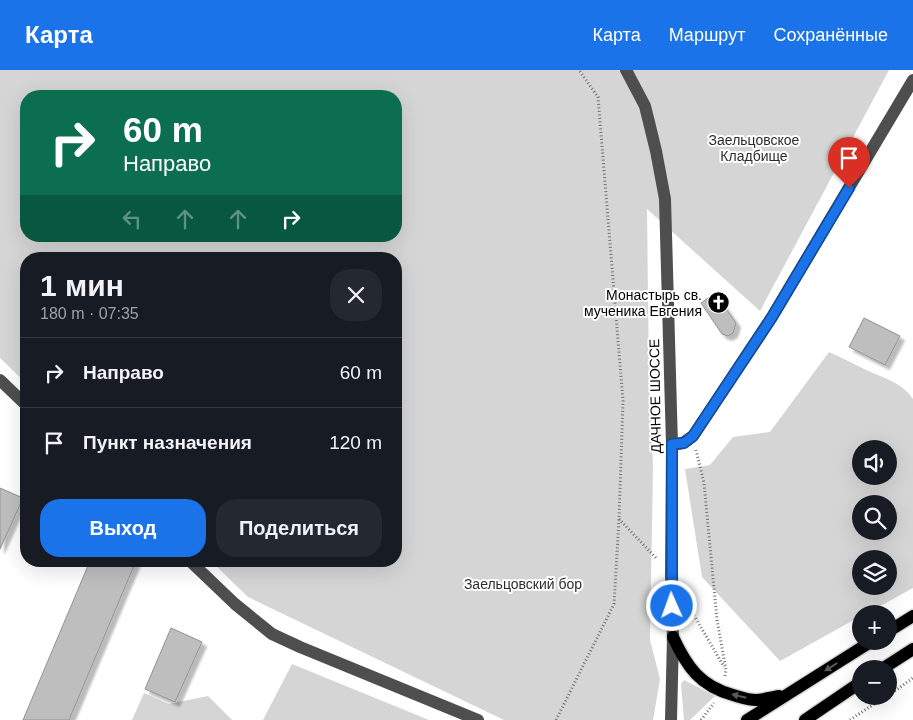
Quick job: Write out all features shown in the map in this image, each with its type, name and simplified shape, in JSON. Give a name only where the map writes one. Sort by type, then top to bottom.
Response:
[{"type":"main road","points":[[897,626],[913,616]]},
{"type":"main road","points":[[673,638],[684,660],[699,678],[712,688],[757,700],[786,694]]},
{"type":"main road","points":[[896,660],[913,649]]},
{"type":"main road","points":[[748,720],[857,650]]},
{"type":"main road","points":[[804,720],[852,688]]},
{"type":"street","name":"ДАЧНОЕ ШОССЕ","points":[[626,70],[645,106],[656,151],[664,199],[672,444],[671,574],[673,638],[671,720]]},
{"type":"street","points":[[672,444],[684,443],[693,436],[772,317],[913,80]]},
{"type":"street","points":[[0,380],[20,399]]},
{"type":"street","points":[[196,567],[235,604],[272,634],[478,720]]},
{"type":"path","points":[[556,720],[614,604],[620,519],[623,401],[598,97],[579,70]]},
{"type":"path","points":[[693,436],[704,483],[717,620],[726,670],[722,692],[701,720]]},
{"type":"path","points":[[897,688],[913,678]]},
{"type":"path","points":[[850,720],[872,705]]},
{"type":"green space","name":"Заельцовский бор","points":[[0,70],[889,70],[760,311],[647,209],[649,380],[653,466],[650,640],[660,679],[653,720],[504,720],[248,597],[217,567],[402,567],[402,252],[20,252],[20,377],[0,358]]},
{"type":"green space","points":[[829,352],[904,389],[913,399],[913,588],[882,605],[852,605],[852,621],[780,661],[702,577],[685,469],[710,465],[733,437],[770,432]]},
{"type":"green space","points":[[292,664],[429,720],[263,720]]},
{"type":"green space","points":[[684,680],[715,696],[690,720],[684,720],[681,684]]},
{"type":"green space","points":[[144,693],[169,704],[208,696],[232,720],[132,720]]},
{"type":"building","points":[[715,293],[736,323],[733,333],[728,336],[722,334],[701,303]]},
{"type":"building","points":[[864,318],[900,336],[885,365],[849,347]]},
{"type":"building","points":[[0,488],[20,497],[20,505],[0,549]]},
{"type":"building","points":[[87,567],[133,567],[69,720],[23,720]]},
{"type":"building","points":[[171,628],[202,642],[175,702],[145,689]]},
{"type":"place","name":"Монастырь св. мученика Евгения","points":[[718,303]]},
{"type":"route","points":[[672,606],[672,444],[684,443],[693,436],[772,317],[849,188]]},
{"type":"park label","name":"Заельцовское Кладбище","points":[[754,148]]}]
